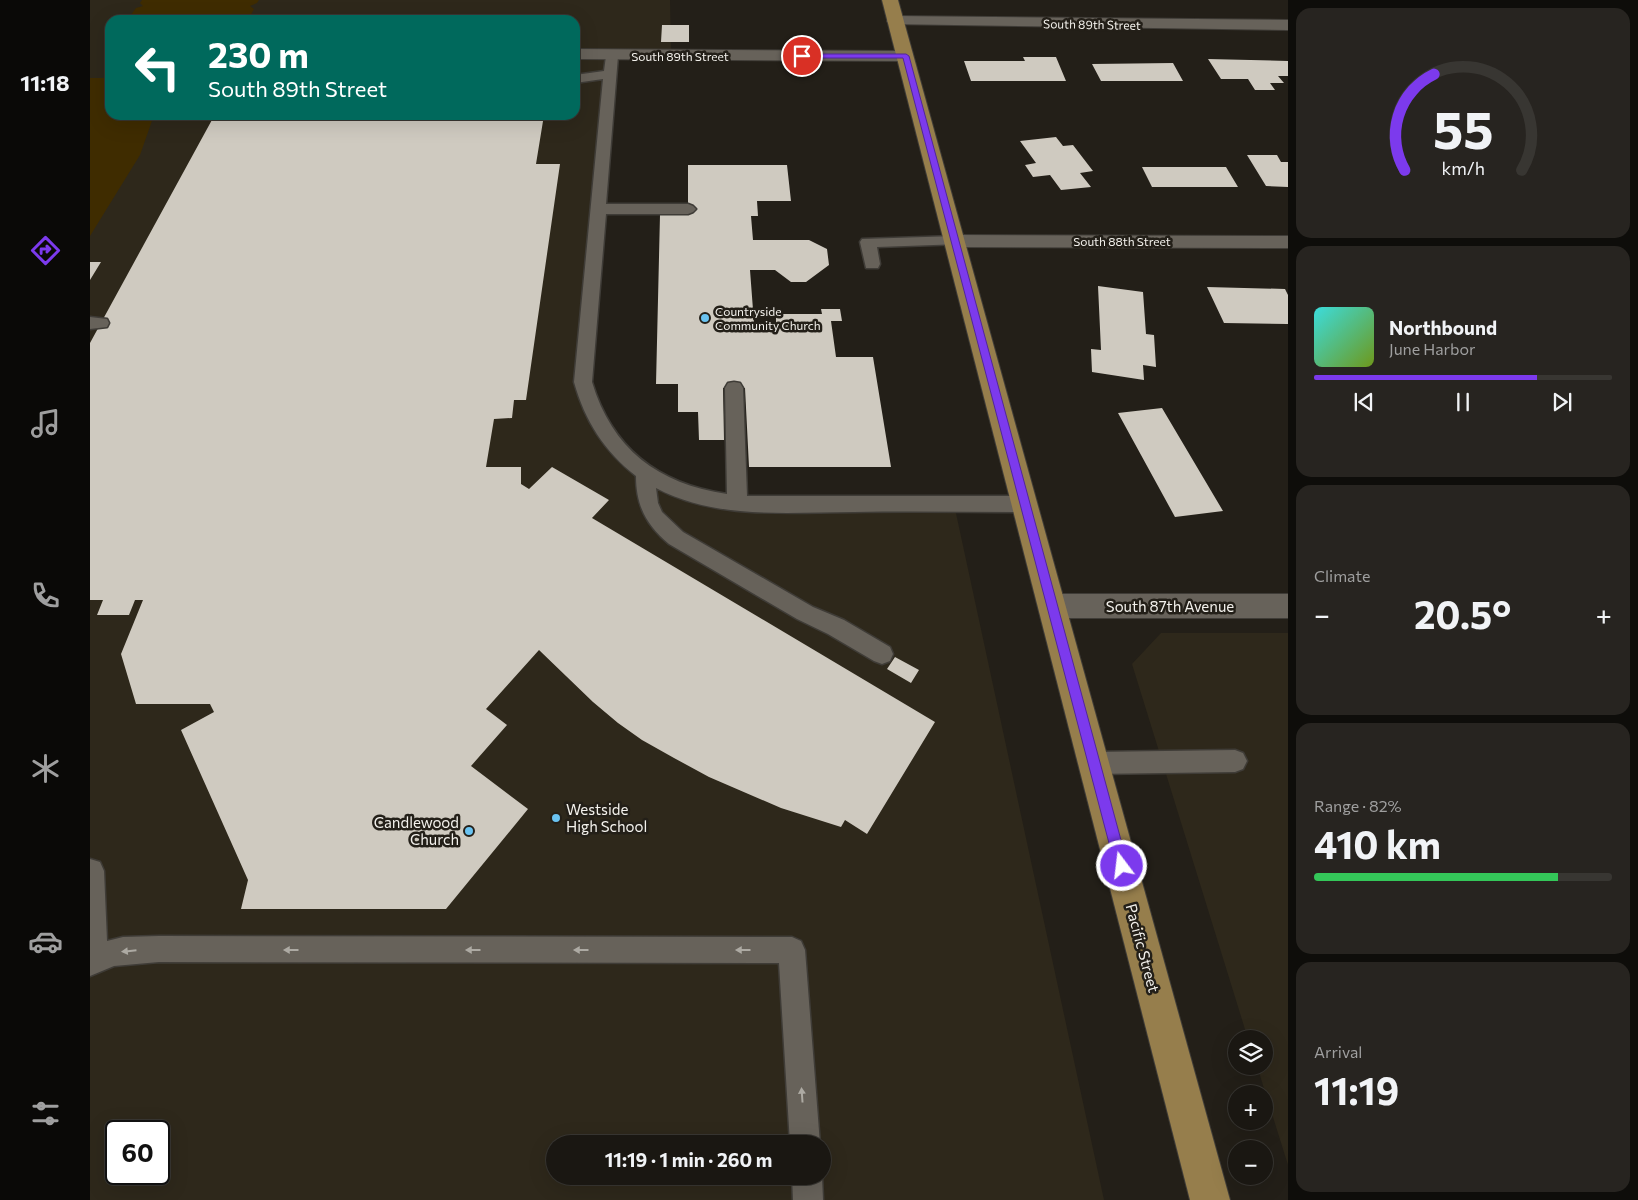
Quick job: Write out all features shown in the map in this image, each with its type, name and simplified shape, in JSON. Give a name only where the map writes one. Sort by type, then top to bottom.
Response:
[{"type":"main road","name":"Pacific Street","points":[[890,0],[956,241],[1210,1200]]},
{"type":"street","name":"South 89th Street","points":[[895,21],[1288,25]]},
{"type":"street","name":"South 89th Street","points":[[580,54],[612,56],[906,56]]},
{"type":"street","name":"South 88th Street","points":[[956,241],[1288,242]]},
{"type":"street","name":"South 87th Avenue","points":[[1052,606],[1288,606]]},
{"type":"lane","points":[[612,56],[583,382],[591,409],[608,440],[625,458],[646,473],[692,495],[737,503],[1025,504]]},
{"type":"lane","points":[[580,78],[610,74]]},
{"type":"lane","points":[[598,209],[688,209]]},
{"type":"lane","points":[[872,264],[868,242],[956,241]]},
{"type":"lane","points":[[734,388],[737,503]]},
{"type":"lane","points":[[646,473],[648,505],[654,517],[664,528],[684,542],[806,613],[836,627],[882,654]]},
{"type":"lane","points":[[1094,763],[1235,762]]},
{"type":"lane","points":[[91,871],[92,961],[109,954],[159,949],[792,950],[804,1135]]},
{"type":"lane","points":[[807,1185],[808,1200]]},
{"type":"shaded area","name":"Westside High School","points":[[90,0],[670,0],[671,49],[612,56],[583,367],[608,440],[697,496],[954,504],[1104,1200],[90,1200]]},
{"type":"shaded area","points":[[142,0],[259,0],[250,6],[254,9],[251,15],[131,15],[136,8],[143,6],[140,3]]},
{"type":"shaded area","points":[[90,78],[105,78],[105,120],[152,120],[140,155],[90,236]]},
{"type":"shaded area","points":[[1161,633],[1288,633],[1288,1165],[1273,1117],[1273,1085],[1263,1085],[1260,1075],[1273,1075],[1273,1030],[1245,1030],[1132,664]]},
{"type":"building","points":[[662,25],[689,25],[689,42],[661,42]]},
{"type":"building","points":[[1023,57],[1056,57],[1066,81],[971,81],[964,61],[1025,61]]},
{"type":"building","points":[[1208,59],[1288,61],[1288,76],[1278,76],[1284,83],[1270,83],[1275,90],[1255,90],[1248,79],[1221,79]]},
{"type":"building","points":[[1173,63],[1183,81],[1101,81],[1092,64]]},
{"type":"building","points":[[212,120],[543,120],[536,164],[560,164],[526,400],[514,400],[512,418],[494,419],[486,467],[521,467],[521,484],[529,489],[552,467],[609,500],[592,518],[935,722],[867,834],[845,820],[841,827],[781,808],[709,777],[674,758],[642,740],[618,723],[593,702],[539,650],[486,709],[507,725],[471,766],[528,809],[446,909],[241,909],[248,880],[181,730],[214,712],[210,704],[136,704],[121,654],[143,600],[135,600],[129,615],[97,615],[103,600],[90,600],[90,343]]},
{"type":"building","points":[[1056,137],[1063,146],[1073,145],[1093,171],[1080,173],[1091,187],[1061,190],[1050,175],[1033,177],[1025,165],[1036,163],[1020,141]]},
{"type":"building","points":[[1247,155],[1277,155],[1281,162],[1288,162],[1288,187],[1266,186]]},
{"type":"building","name":"Countryside Community Church","points":[[688,165],[787,165],[791,201],[757,201],[758,216],[751,216],[753,240],[809,240],[827,249],[829,265],[806,282],[791,282],[775,270],[750,270],[754,323],[776,323],[776,314],[822,314],[821,309],[840,309],[842,321],[831,321],[836,357],[873,357],[891,467],[749,467],[745,388],[723,388],[724,440],[699,440],[698,412],[678,412],[678,384],[656,384],[660,215],[688,215]]},
{"type":"building","points":[[1142,167],[1226,167],[1238,187],[1152,187]]},
{"type":"building","points":[[90,262],[101,262],[90,280]]},
{"type":"building","points":[[1098,286],[1143,292],[1146,334],[1154,335],[1156,367],[1143,365],[1144,380],[1092,372],[1091,349],[1101,350]]},
{"type":"building","points":[[1207,287],[1285,289],[1288,295],[1288,324],[1224,323]]},
{"type":"building","points":[[1162,408],[1223,511],[1175,517],[1118,413]]},
{"type":"building","points":[[895,657],[919,670],[911,683],[887,669]]},
{"type":"place","name":"Countryside Community Church","points":[[705,318]]},
{"type":"place","name":"Westside High School","points":[[556,818]]},
{"type":"place","name":"Candlewood Church","points":[[469,831]]},
{"type":"route","points":[[802,56],[906,56],[1122,866]]}]
